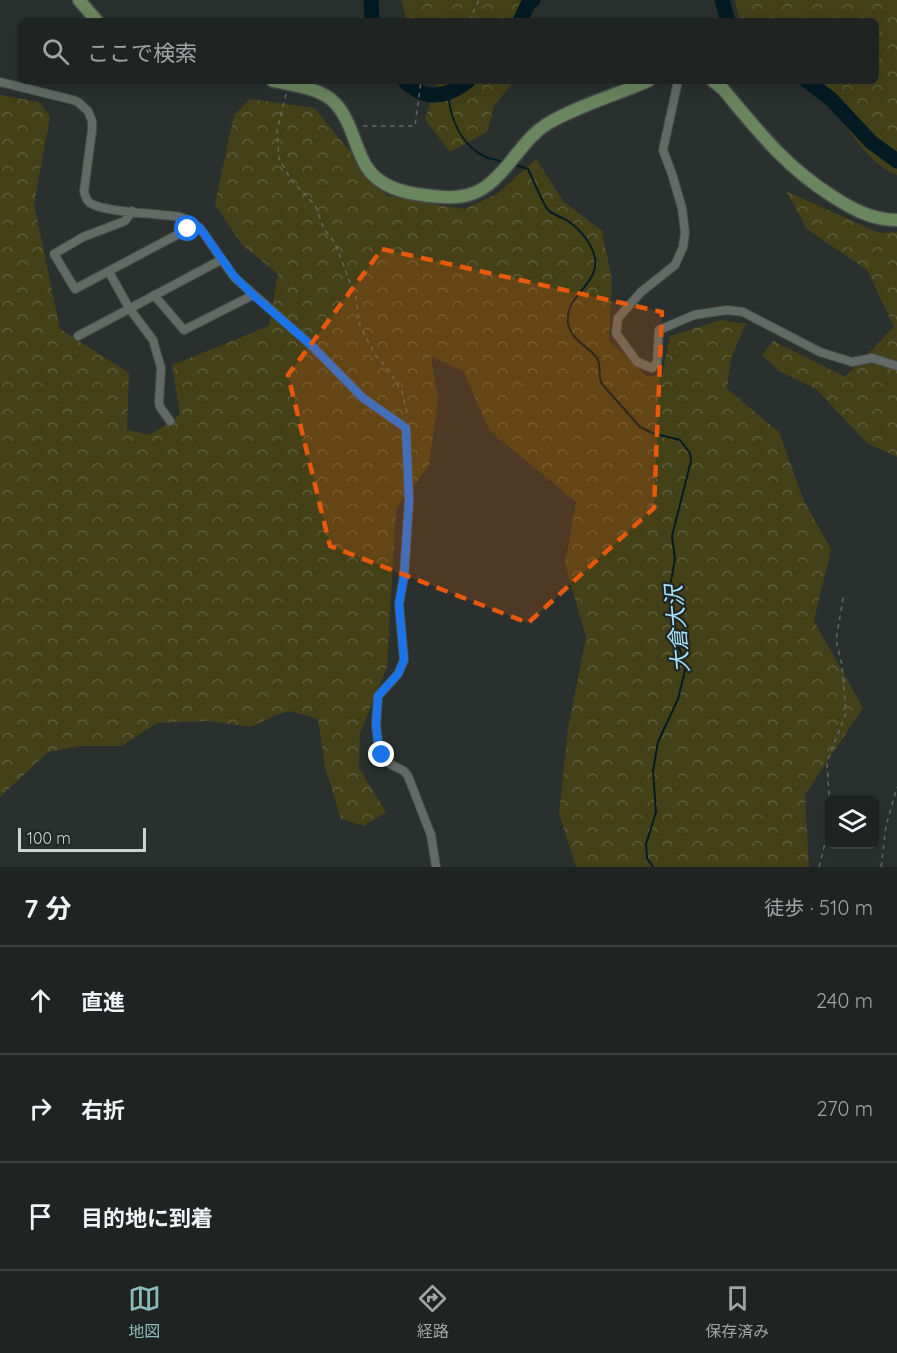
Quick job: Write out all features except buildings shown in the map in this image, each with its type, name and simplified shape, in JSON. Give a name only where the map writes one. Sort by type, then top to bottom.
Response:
[{"type":"main road","points":[[79,0],[94,18]]},
{"type":"main road","points":[[288,84],[322,95],[331,99],[338,106],[363,160],[378,178],[402,191],[441,197],[460,196],[483,190],[500,176],[525,144],[546,125],[641,84]]},
{"type":"main road","points":[[717,84],[780,156],[808,181],[856,211],[897,220]]},
{"type":"street","points":[[0,82],[73,100],[84,107],[92,121],[85,197],[88,202],[132,212],[180,217],[200,228],[220,260],[253,295],[312,346],[363,398],[406,428],[409,501],[404,576],[399,604],[404,660],[398,674],[378,696],[376,725],[378,742],[386,762],[404,771],[408,776],[431,835],[436,867]]},
{"type":"street","points":[[677,84],[663,150],[682,208],[685,233],[683,247],[675,265],[641,292],[618,318],[616,333],[637,362],[652,368],[657,363],[659,330],[694,315],[727,310],[743,312],[820,352],[852,362],[872,358],[897,366]]},
{"type":"street","points":[[132,212],[125,221],[83,237],[54,254],[75,289],[194,224]]},
{"type":"street","points":[[78,336],[220,260]]},
{"type":"street","points":[[108,272],[129,308],[153,340],[161,368],[160,407],[170,421]]},
{"type":"street","points":[[154,295],[183,330],[253,295]]},
{"type":"path","points":[[470,18],[479,0]]},
{"type":"path","points":[[288,84],[277,131],[279,159],[292,182],[315,205],[324,229],[336,243],[356,298],[360,326],[376,356],[388,369],[402,392],[407,412],[406,428]]},
{"type":"path","points":[[363,126],[415,126],[420,84]]},
{"type":"path","points":[[829,795],[827,762],[846,713],[842,665],[836,640],[844,593]]},
{"type":"path","points":[[881,867],[886,826],[897,787]]},
{"type":"path","points":[[819,867],[825,844]]},
{"type":"highlighted area","points":[[382,249],[662,312],[654,508],[528,623],[330,546],[288,375]]},
{"type":"green space","points":[[401,0],[530,0],[530,18],[406,18]]},
{"type":"green space","points":[[735,0],[897,0],[897,175],[874,160],[863,148],[841,120],[818,84],[879,84],[879,18],[739,18]]},
{"type":"green space","points":[[437,84],[512,84],[494,106],[487,132],[450,152],[425,119]]},
{"type":"green space","points":[[0,95],[39,102],[50,117],[34,204],[60,329],[129,373],[127,430],[150,435],[180,415],[172,365],[269,326],[278,274],[242,245],[215,204],[234,115],[250,99],[314,108],[387,196],[464,209],[497,194],[536,159],[563,201],[602,231],[612,280],[609,340],[646,376],[662,375],[670,336],[721,320],[746,324],[731,358],[727,389],[779,432],[804,501],[831,549],[814,621],[863,708],[805,795],[809,867],[576,867],[559,814],[568,728],[586,638],[565,563],[576,502],[490,431],[463,371],[431,356],[438,399],[429,465],[396,509],[387,667],[360,733],[359,768],[386,812],[364,826],[341,819],[325,767],[318,719],[290,711],[273,716],[251,727],[209,721],[157,723],[121,746],[81,746],[48,752],[0,797]]},
{"type":"green space","points":[[786,191],[879,233],[897,232],[897,457],[867,443],[816,389],[779,371],[762,355],[773,341],[845,377],[894,327],[867,270],[807,229]]},
{"type":"waterway","points":[[371,0],[372,18]]},
{"type":"waterway","points":[[521,18],[528,4],[533,0]]},
{"type":"waterway","points":[[722,0],[727,18]]},
{"type":"waterway","points":[[409,84],[420,92],[436,95],[452,91],[464,84]]},
{"type":"waterway","points":[[811,84],[831,99],[871,142],[897,161]]},
{"type":"waterway","name":"大倉大沢","points":[[448,92],[454,121],[463,138],[476,152],[504,162]]},
{"type":"waterway","name":"大倉大沢","points":[[515,165],[528,169],[548,210],[577,228],[585,237],[595,258],[595,267],[588,283],[571,305],[568,323],[576,338],[597,358],[602,384],[640,427],[652,433],[680,440],[690,453],[691,461],[672,536],[675,559],[669,592],[677,642],[685,670],[678,699],[658,742],[653,771],[656,812],[646,844],[647,858],[653,867]]},
{"type":"route","points":[[188,229],[194,224],[200,228],[220,260],[253,295],[312,346],[363,398],[406,428],[409,501],[404,576],[399,604],[404,660],[398,674],[378,696],[376,725],[382,755]]}]
